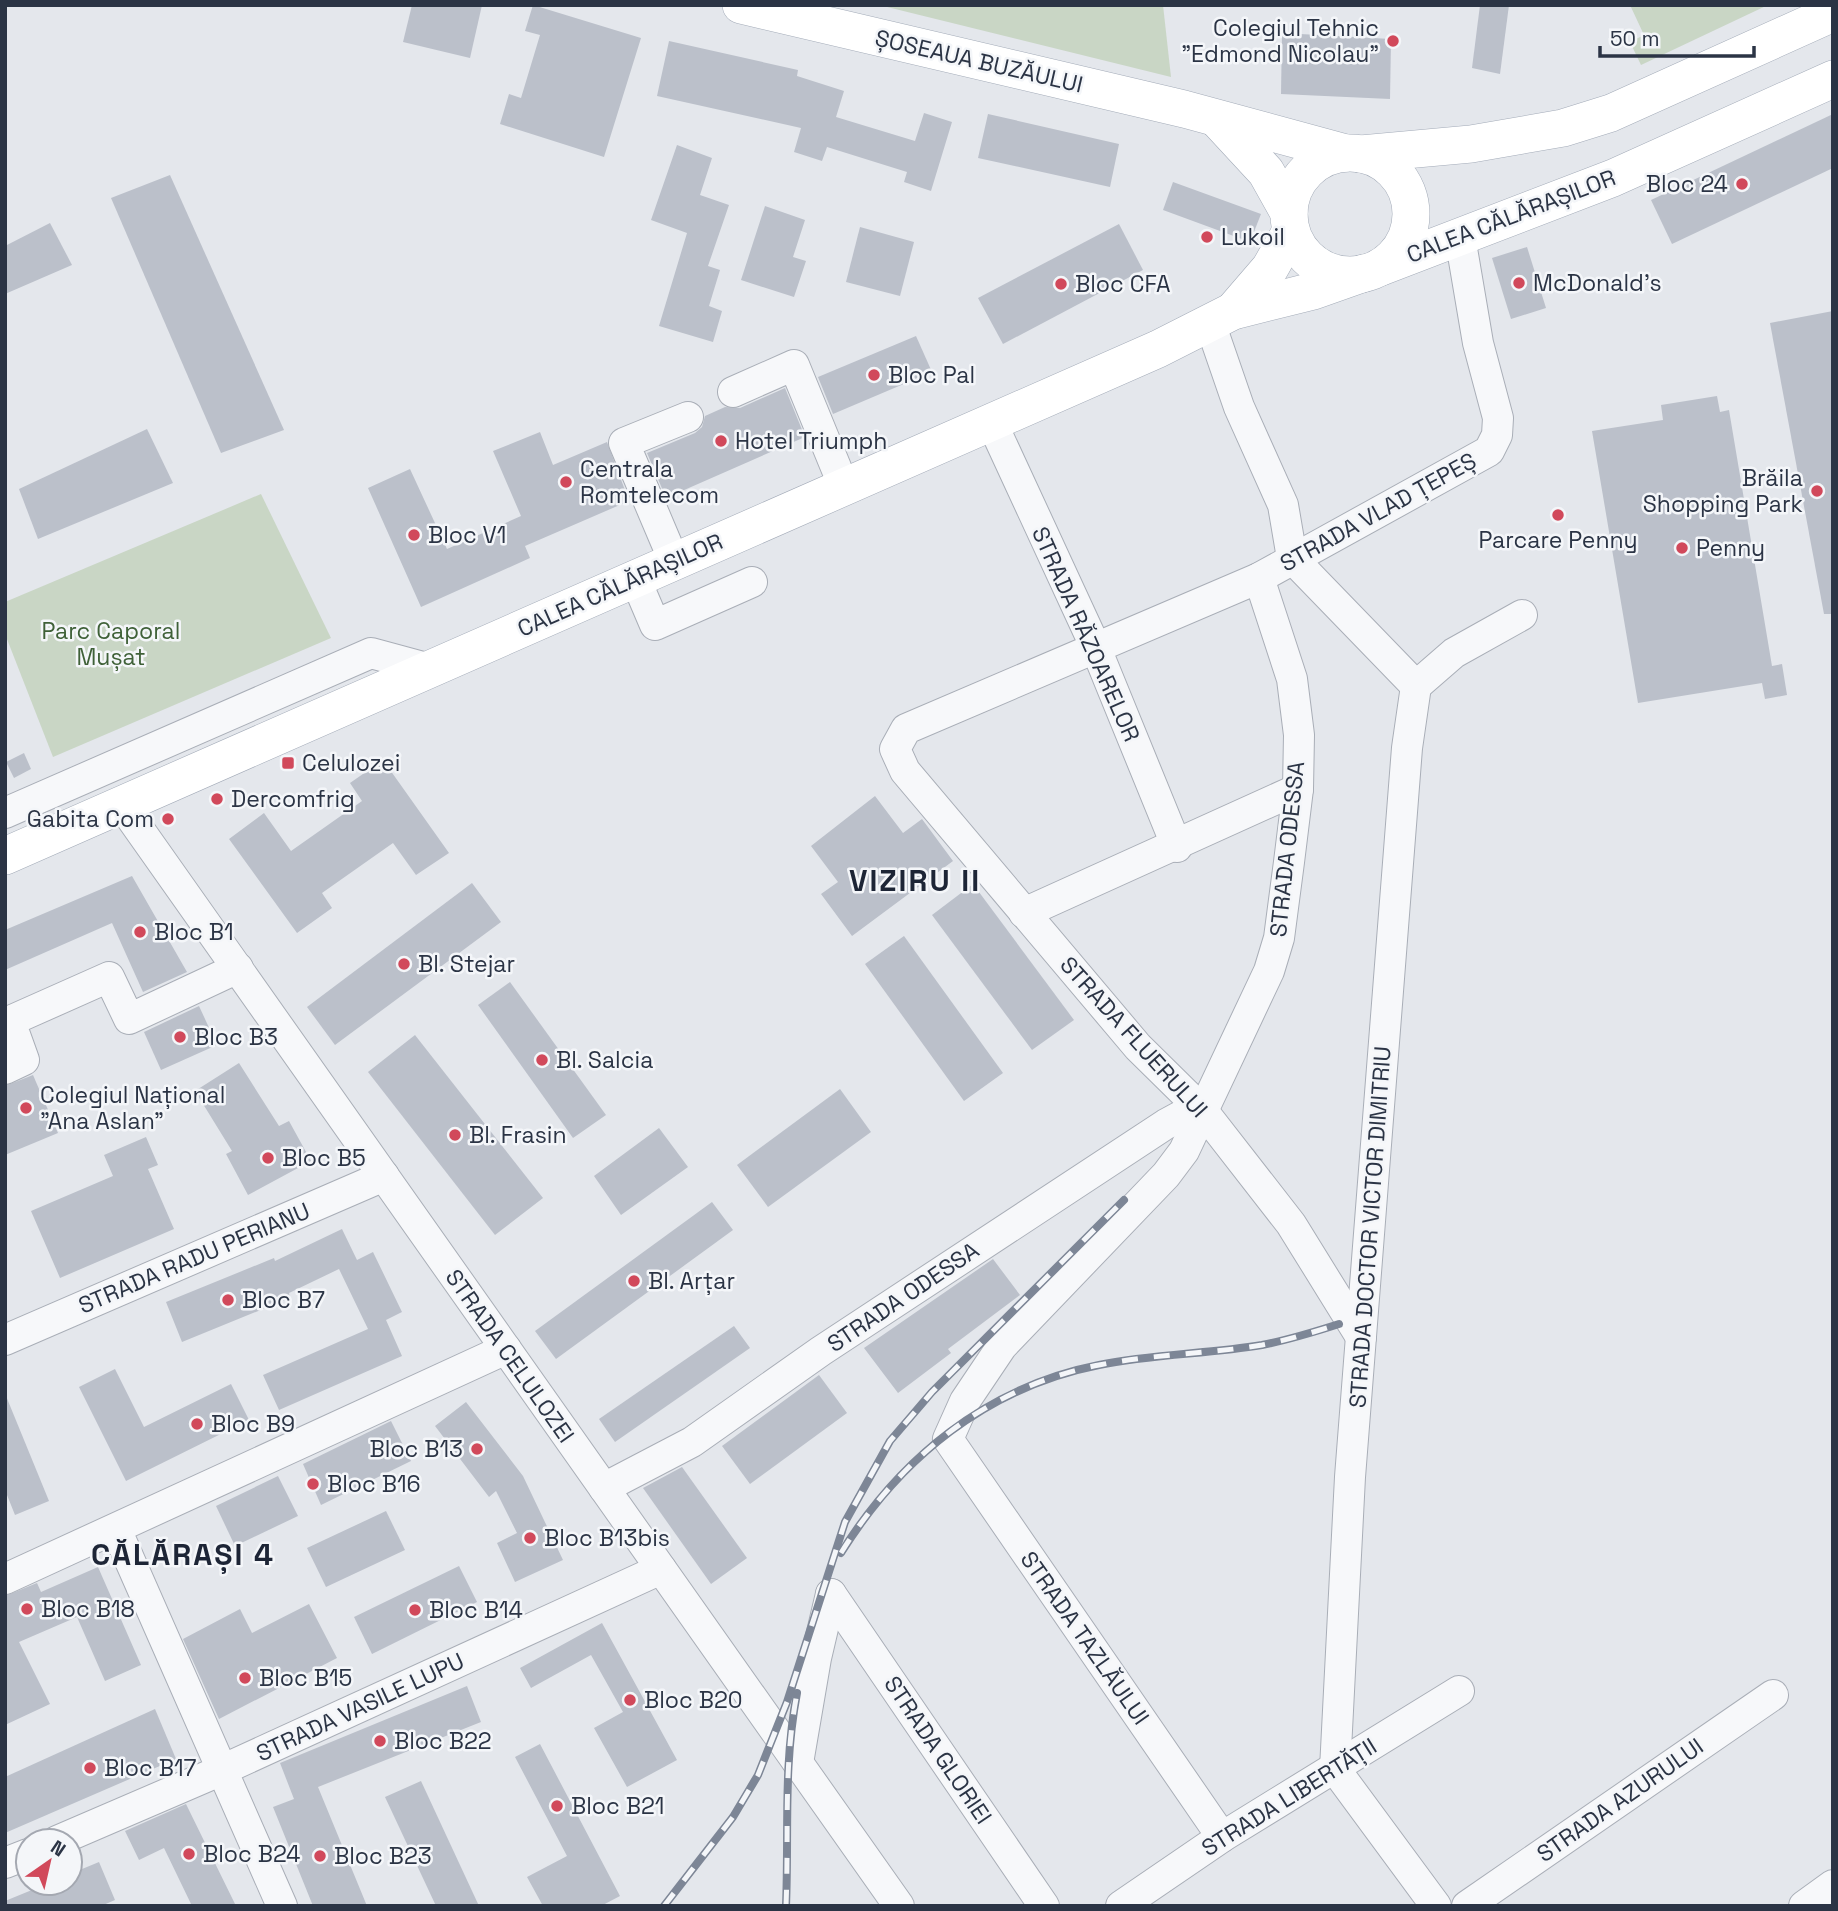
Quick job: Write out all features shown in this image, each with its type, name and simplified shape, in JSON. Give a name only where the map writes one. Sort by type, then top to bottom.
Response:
[{"type":"main road","name":"ȘOSEAUA BUZĂULUI","points":[[741,5],[1354,153]]},
{"type":"main road","points":[[1290,222],[1292,194],[1301,177],[1315,164],[1354,153],[1471,144],[1563,128],[1611,113],[1833,13]]},
{"type":"main road","name":"CALEA CĂLĂRAȘILOR","points":[[5,856],[992,423],[1222,317],[1313,291],[1613,178],[1833,79]]},
{"type":"main road","points":[[1216,118],[1266,172],[1290,222],[1299,248],[1312,261],[1328,271],[1346,275],[1372,270],[1395,256],[1405,240],[1411,222],[1410,202],[1404,184],[1392,169],[1376,158],[1354,153]]},
{"type":"main road","name":"CALEA CĂLĂRAȘILOR","points":[[1222,317],[1270,268],[1290,222]]},
{"type":"street","name":"STRADA VLAD ȚEPEȘ","points":[[895,749],[906,729],[1259,578],[1489,451],[1497,435],[1498,418],[1478,343],[1460,237]]},
{"type":"street","points":[[1222,317],[1239,407],[1283,505],[1292,558],[1416,686],[1454,653],[1522,615]]},
{"type":"street","points":[[733,392],[794,365],[844,487]]},
{"type":"street","points":[[674,561],[624,443],[688,416]]},
{"type":"street","name":"STRADA RĂZOARELOR","points":[[992,423],[1095,646],[1177,847]]},
{"type":"street","points":[[635,578],[654,625],[752,582]]},
{"type":"street","name":"STRADA ODESSA","points":[[948,1439],[965,1401],[1002,1346],[1166,1175],[1184,1151],[1259,997],[1279,938],[1298,789],[1299,735],[1292,679],[1259,578]]},
{"type":"street","points":[[5,813],[371,653],[430,668]]},
{"type":"street","name":"STRADA DOCTOR VICTOR DIMITRIU","points":[[1335,1769],[1361,1337],[1407,748],[1416,686]]},
{"type":"street","name":"STRADA FLUERULUI","points":[[895,749],[905,771],[1024,914],[1138,1047],[1203,1111],[1291,1224],[1361,1337]]},
{"type":"street","points":[[1024,914],[1177,847],[1298,789]]},
{"type":"street","name":"STRADA CELULOZEI","points":[[122,805],[899,1906]]},
{"type":"street","points":[[5,1069],[24,1060],[10,1021],[109,977],[129,1019],[238,968]]},
{"type":"street","name":"STRADA ODESSA","points":[[604,1488],[692,1442],[821,1351],[1166,1124],[1191,1111],[1203,1111]]},
{"type":"street","name":"STRADA RADU PERIANU","points":[[5,1340],[384,1176]]},
{"type":"street","points":[[5,1579],[506,1349]]},
{"type":"street","name":"STRADA TAZLĂULUI","points":[[948,1439],[1222,1837]]},
{"type":"street","points":[[116,1529],[282,1906]]},
{"type":"street","name":"STRADA VASILE LUPU","points":[[84,1829],[222,1770],[661,1569]]},
{"type":"street","name":"STRADA GLORIEI","points":[[798,1763],[813,1671],[831,1594],[1044,1906]]},
{"type":"street","name":"STRADA LIBERTĂȚII","points":[[1121,1906],[1222,1837],[1460,1691]]},
{"type":"street","name":"STRADA AZURULUI","points":[[1467,1906],[1773,1695]]},
{"type":"street","points":[[1335,1769],[1436,1906]]},
{"type":"street","points":[[1804,1906],[1833,1885]]},
{"type":"green space","points":[[879,5],[1163,5],[1171,77]]},
{"type":"green space","points":[[1630,5],[1768,5],[1641,65],[1630,42],[1644,35]]},
{"type":"green space","name":"Parc Caporal Mușat","points":[[261,494],[331,638],[53,757],[5,634],[5,602]]},
{"type":"building","points":[[412,5],[482,5],[470,58],[403,42]]},
{"type":"building","points":[[533,5],[641,38],[604,157],[500,124],[509,94],[521,98],[540,35],[525,31]]},
{"type":"building","points":[[1480,5],[1509,5],[1500,74],[1472,68]]},
{"type":"building","points":[[1282,33],[1391,39],[1390,99],[1281,94]]},
{"type":"building","points":[[669,41],[798,70],[797,76],[844,91],[836,117],[915,141],[924,113],[952,122],[931,191],[904,182],[907,172],[827,147],[822,161],[794,152],[801,128],[657,96]]},
{"type":"building","points":[[988,114],[1119,144],[1110,187],[978,158]]},
{"type":"building","name":"Bloc 24","points":[[1833,114],[1833,168],[1672,244],[1651,200]]},
{"type":"building","points":[[677,145],[712,158],[700,195],[729,205],[708,266],[720,270],[709,306],[722,311],[713,342],[659,326],[687,233],[651,220]]},
{"type":"building","points":[[170,175],[284,430],[221,453],[111,198]]},
{"type":"building","points":[[1173,182],[1261,214],[1250,242],[1163,210]]},
{"type":"building","points":[[765,206],[805,220],[793,257],[806,261],[794,297],[741,280]]},
{"type":"building","points":[[50,223],[72,265],[5,294],[5,246]]},
{"type":"building","name":"Bloc CFA","points":[[1119,224],[1143,270],[1003,344],[978,298]]},
{"type":"building","points":[[860,227],[914,242],[900,296],[846,282]]},
{"type":"building","name":"McDonald's","points":[[1527,247],[1546,308],[1511,319],[1492,258]]},
{"type":"building","name":"Brăila Shopping Park","points":[[1833,311],[1833,614],[1824,614],[1770,323]]},
{"type":"building","name":"Bloc Pal","points":[[916,336],[932,372],[833,414],[818,377]]},
{"type":"building","name":"Hotel Triumph","points":[[785,388],[805,437],[666,498],[647,453],[695,433],[702,427],[705,416],[725,407],[740,408]]},
{"type":"building","name":"Penny","points":[[1717,396],[1720,412],[1729,410],[1772,666],[1782,664],[1787,695],[1765,699],[1762,683],[1638,703],[1592,431],[1663,420],[1661,405]]},
{"type":"building","points":[[147,429],[173,483],[38,539],[19,489]]},
{"type":"building","points":[[540,432],[553,465],[607,442],[629,501],[525,546],[530,558],[421,607],[368,488],[410,469],[447,549],[521,516],[493,451]]},
{"type":"building","points":[[24,753],[31,769],[14,778],[6,762]]},
{"type":"building","points":[[383,760],[449,853],[416,875],[393,843],[322,893],[332,908],[297,933],[229,839],[264,813],[291,851],[362,801],[350,783]]},
{"type":"building","points":[[875,796],[903,833],[922,819],[953,861],[852,936],[821,894],[838,882],[811,846]]},
{"type":"building","name":"Bloc B1","points":[[132,876],[187,972],[143,992],[112,923],[5,970],[5,930]]},
{"type":"building","name":"Bl. Stejar","points":[[472,883],[501,922],[335,1045],[307,1007]]},
{"type":"building","points":[[973,884],[1074,1020],[1032,1050],[932,915]]},
{"type":"building","points":[[904,936],[1003,1073],[964,1101],[865,964]]},
{"type":"building","name":"Bl. Salcia","points":[[510,982],[606,1115],[573,1138],[478,1005]]},
{"type":"building","name":"Bloc B3","points":[[199,1006],[217,1045],[161,1070],[144,1032]]},
{"type":"building","name":"Bl. Frasin","points":[[415,1035],[543,1198],[495,1235],[368,1072]]},
{"type":"building","points":[[239,1063],[279,1126],[289,1121],[311,1161],[248,1195],[226,1154],[232,1151],[195,1091]]},
{"type":"building","name":"Colegiul Național \"Ana Aslan\"","points":[[33,1075],[58,1133],[5,1155],[5,1086]]},
{"type":"building","points":[[840,1089],[871,1132],[768,1207],[737,1165]]},
{"type":"building","points":[[659,1128],[688,1167],[621,1215],[594,1176]]},
{"type":"building","points":[[146,1137],[158,1165],[148,1169],[174,1229],[60,1278],[31,1211],[113,1176],[104,1155]]},
{"type":"building","name":"Bl. Arțar","points":[[712,1202],[733,1230],[556,1359],[535,1331]]},
{"type":"building","points":[[342,1229],[357,1260],[373,1252],[402,1312],[386,1320],[402,1356],[279,1410],[263,1375],[368,1329],[339,1269],[289,1293],[290,1298],[182,1342],[166,1302],[274,1258],[275,1261]]},
{"type":"building","points":[[993,1259],[1020,1295],[948,1349],[951,1353],[898,1393],[864,1348]]},
{"type":"building","points":[[734,1326],[750,1348],[615,1442],[599,1419]]},
{"type":"building","name":"Bloc B9","points":[[115,1369],[144,1427],[231,1384],[249,1420],[126,1481],[79,1387]]},
{"type":"building","points":[[819,1375],[847,1413],[750,1484],[722,1446]]},
{"type":"building","points":[[6,1396],[49,1501],[15,1515],[5,1490]]},
{"type":"building","points":[[466,1402],[523,1476],[563,1560],[515,1582],[497,1543],[517,1533],[496,1491],[489,1497],[435,1426]]},
{"type":"building","points":[[391,1421],[411,1461],[321,1505],[303,1464]]},
{"type":"building","points":[[682,1467],[747,1558],[711,1584],[643,1488]]},
{"type":"building","points":[[278,1476],[298,1516],[235,1546],[216,1506]]},
{"type":"building","points":[[386,1511],[405,1550],[326,1587],[307,1548]]},
{"type":"building","name":"Bloc B14","points":[[459,1566],[477,1602],[372,1654],[354,1617]]},
{"type":"building","points":[[98,1567],[141,1665],[105,1681],[77,1617],[19,1642],[50,1704],[5,1725],[5,1596],[37,1583],[41,1592]]},
{"type":"building","name":"Bloc B15","points":[[309,1604],[337,1658],[219,1719],[183,1639],[240,1609],[252,1633]]},
{"type":"building","name":"Bloc B20","points":[[602,1623],[677,1760],[627,1787],[594,1728],[623,1712],[591,1655],[531,1688],[520,1668]]},
{"type":"building","points":[[467,1686],[481,1722],[318,1787],[367,1906],[313,1906],[273,1807],[294,1799],[280,1763]]},
{"type":"building","name":"Bloc B17","points":[[155,1709],[176,1759],[5,1833],[5,1777]]},
{"type":"building","name":"Bloc B21","points":[[540,1744],[620,1896],[601,1906],[543,1906],[527,1877],[567,1856],[515,1757]]},
{"type":"building","points":[[421,1781],[479,1906],[436,1906],[385,1797]]},
{"type":"building","name":"Bloc B24","points":[[186,1804],[236,1906],[192,1906],[164,1848],[139,1860],[125,1831]]},
{"type":"building","points":[[99,1862],[115,1900],[101,1906],[5,1906],[5,1901],[15,1897],[84,1897],[84,1868]]},
{"type":"railway","points":[[664,1906],[733,1817],[758,1775],[787,1702],[845,1522],[890,1441],[932,1392],[1124,1200]]},
{"type":"railway","points":[[841,1553],[890,1487],[919,1458],[950,1432],[984,1409],[1020,1390],[1058,1375],[1099,1365],[1262,1345],[1339,1324]]},
{"type":"railway","points":[[786,1906],[788,1773],[797,1693]]},
{"type":"place","name":"Colegiul Tehnic \"Edmond Nicolau\"","points":[[1393,41]]},
{"type":"place","name":"Bloc 24","points":[[1742,184]]},
{"type":"place","name":"Lukoil","points":[[1207,237]]},
{"type":"place","name":"McDonald's","points":[[1519,283]]},
{"type":"place","name":"Bloc CFA","points":[[1061,284]]},
{"type":"place","name":"Bloc Pal","points":[[874,375]]},
{"type":"place","name":"Hotel Triumph","points":[[721,441]]},
{"type":"place","name":"Centrala Romtelecom","points":[[566,482]]},
{"type":"place","name":"Brăila Shopping Park","points":[[1817,491]]},
{"type":"place","name":"Parcare Penny","points":[[1558,515]]},
{"type":"place","name":"Bloc V1","points":[[414,535]]},
{"type":"place","name":"Penny","points":[[1682,548]]},
{"type":"place","name":"Celulozei","points":[[288,763]]},
{"type":"place","name":"Dercomfrig","points":[[217,799]]},
{"type":"place","name":"Gabita Com","points":[[168,819]]},
{"type":"place","name":"Bloc B1","points":[[140,932]]},
{"type":"place","name":"Bl. Stejar","points":[[404,964]]},
{"type":"place","name":"Bloc B3","points":[[180,1037]]},
{"type":"place","name":"Bl. Salcia","points":[[542,1060]]},
{"type":"place","name":"Colegiul Național \"Ana Aslan\"","points":[[26,1108]]},
{"type":"place","name":"Bl. Frasin","points":[[455,1135]]},
{"type":"place","name":"Bloc B5","points":[[268,1158]]},
{"type":"place","name":"Bl. Arțar","points":[[634,1281]]},
{"type":"place","name":"Bloc B7","points":[[228,1300]]},
{"type":"place","name":"Bloc B9","points":[[197,1424]]},
{"type":"place","name":"Bloc B13","points":[[477,1449]]},
{"type":"place","name":"Bloc B16","points":[[313,1484]]},
{"type":"place","name":"Bloc B13bis","points":[[530,1538]]},
{"type":"place","name":"Bloc B18","points":[[27,1609]]},
{"type":"place","name":"Bloc B14","points":[[415,1610]]},
{"type":"place","name":"Bloc B15","points":[[245,1678]]},
{"type":"place","name":"Bloc B20","points":[[630,1700]]},
{"type":"place","name":"Bloc B22","points":[[380,1741]]},
{"type":"place","name":"Bloc B17","points":[[90,1768]]},
{"type":"place","name":"Bloc B21","points":[[557,1806]]},
{"type":"place","name":"Bloc B24","points":[[189,1854]]},
{"type":"place","name":"Bloc B23","points":[[320,1856]]},
{"type":"district","name":"VIZIRU II","points":[[915,881]]},
{"type":"district","name":"CĂLĂRAȘI 4","points":[[183,1555]]}]
